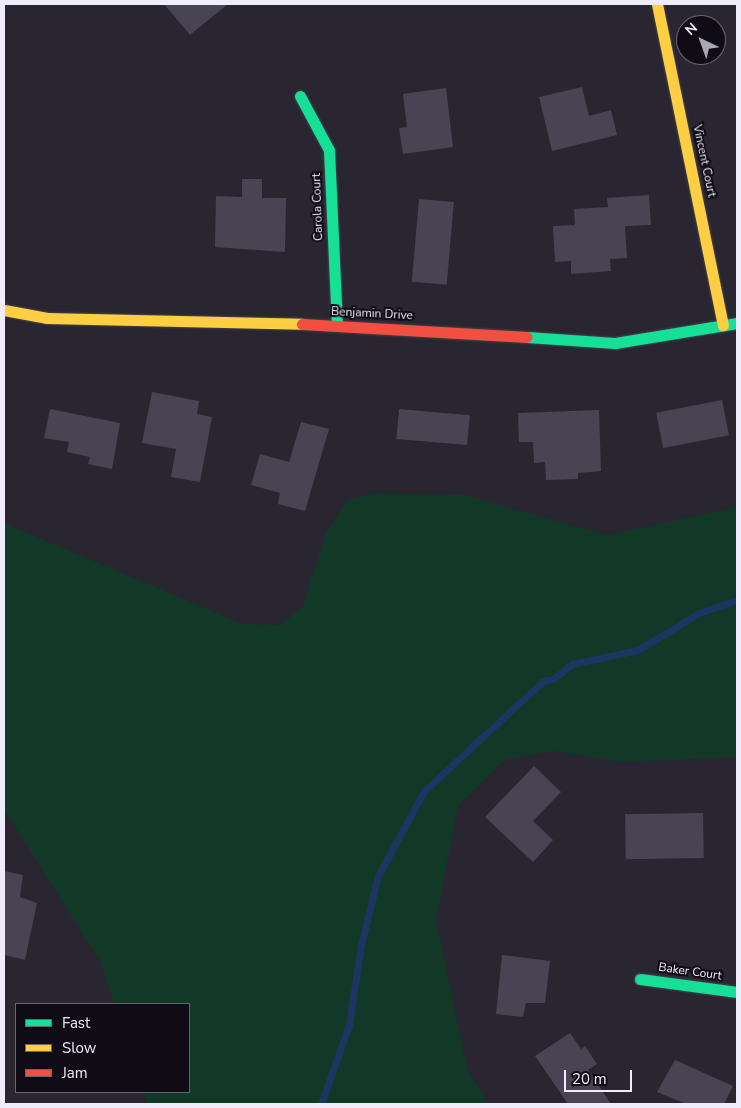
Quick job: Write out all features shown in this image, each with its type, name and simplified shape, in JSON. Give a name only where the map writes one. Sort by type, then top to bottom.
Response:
[{"type":"street","name":"Vincent Court","points":[[657,4],[723,325]]},
{"type":"street","name":"Carola Court","points":[[300,96],[329,150],[337,325]]},
{"type":"street","name":"Benjamin Drive","points":[[4,310],[47,318],[337,325],[615,343],[737,322]]},
{"type":"street","name":"Baker Court","points":[[640,979],[737,992]]},
{"type":"green space","points":[[376,493],[464,495],[607,535],[737,507],[737,757],[622,762],[553,751],[504,760],[458,806],[436,920],[467,1069],[488,1104],[147,1104],[143,1093],[190,1093],[190,1003],[114,1003],[100,961],[4,809],[4,523],[242,624],[280,625],[303,606],[325,535],[347,500]]},
{"type":"building","points":[[164,4],[228,4],[190,35]]},
{"type":"building","points":[[582,87],[589,116],[611,110],[617,135],[552,151],[539,97]]},
{"type":"building","points":[[446,88],[453,147],[403,154],[399,128],[407,127],[403,94]]},
{"type":"building","points":[[242,179],[262,179],[262,198],[286,198],[285,252],[215,247],[216,196],[242,197]]},
{"type":"building","points":[[649,195],[651,225],[625,226],[627,258],[610,259],[611,271],[571,274],[571,261],[555,262],[553,226],[575,225],[574,209],[608,207],[607,198]]},
{"type":"building","points":[[419,199],[454,202],[447,285],[412,282]]},
{"type":"building","points":[[152,392],[199,401],[197,414],[212,417],[200,482],[171,477],[176,449],[142,443]]},
{"type":"building","points":[[722,400],[729,435],[663,448],[656,413]]},
{"type":"building","points":[[50,409],[120,423],[112,469],[88,464],[90,457],[67,452],[69,442],[44,438]]},
{"type":"building","points":[[399,409],[470,415],[467,445],[396,439]]},
{"type":"building","points":[[599,410],[601,471],[578,473],[578,479],[546,480],[545,462],[534,463],[533,442],[519,442],[518,413]]},
{"type":"building","points":[[301,422],[329,429],[305,511],[278,504],[280,493],[251,485],[260,454],[289,462]]},
{"type":"building","points":[[534,766],[561,792],[533,821],[553,840],[533,862],[485,817]]},
{"type":"building","points":[[703,813],[704,858],[626,859],[625,814]]},
{"type":"building","points":[[4,871],[23,875],[20,897],[37,903],[25,960],[4,955]]},
{"type":"building","points":[[502,955],[550,961],[545,1003],[526,1003],[523,1017],[496,1014]]},
{"type":"building","points":[[570,1033],[581,1049],[585,1046],[597,1064],[588,1070],[611,1104],[568,1104],[535,1056]]},
{"type":"building","points":[[675,1060],[733,1086],[724,1104],[686,1104],[657,1092]]},
{"type":"waterway","points":[[321,1104],[349,1025],[361,945],[378,876],[424,791],[543,681],[553,679],[572,664],[638,650],[699,613],[737,600]]},
{"type":"traffic: fast","points":[[300,96],[329,150],[337,325]]},
{"type":"traffic: fast","points":[[527,337],[615,343],[737,323]]},
{"type":"traffic: fast","points":[[640,979],[737,992]]},
{"type":"traffic: slow","points":[[657,4],[723,325]]},
{"type":"traffic: slow","points":[[4,310],[47,318],[302,324]]},
{"type":"traffic: jam","points":[[302,324],[527,337]]}]
